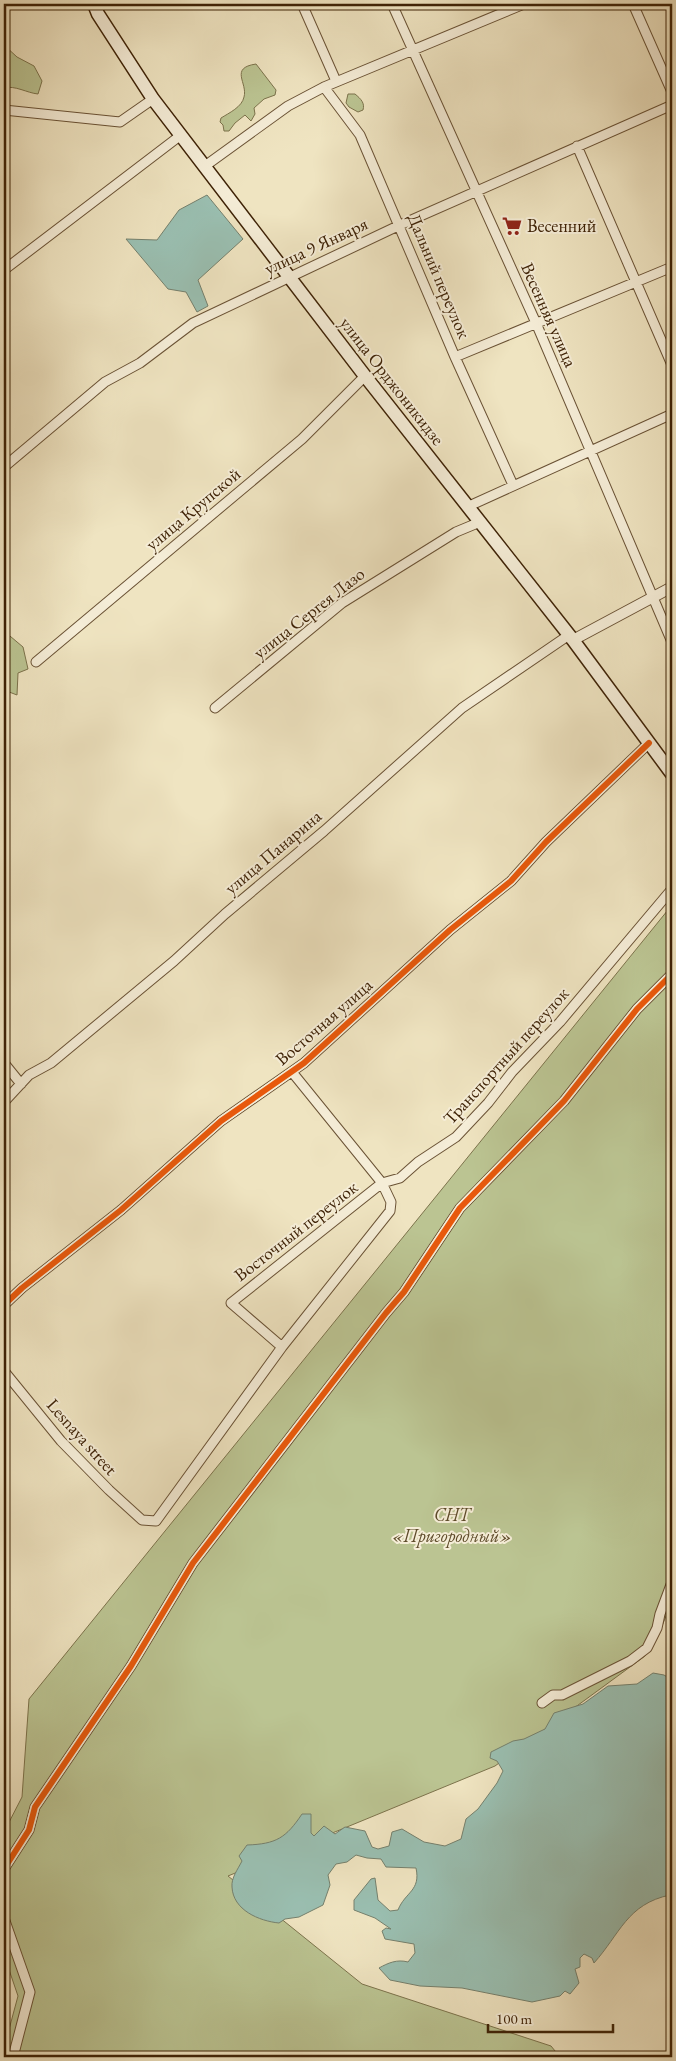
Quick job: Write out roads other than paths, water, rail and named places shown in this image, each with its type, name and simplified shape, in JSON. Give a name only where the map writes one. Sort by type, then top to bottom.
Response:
[{"type":"main road","name":"улица Орджоникидзе","points":[[94,4],[98,14],[153,98],[181,136],[365,376],[571,638],[672,774]]},
{"type":"street","points":[[302,4],[336,81]]},
{"type":"street","name":"Весенняя улица","points":[[392,4],[536,323],[672,642]]},
{"type":"street","points":[[204,166],[288,106],[324,87],[513,6],[524,4]]},
{"type":"street","points":[[633,4],[672,92]]},
{"type":"street","name":"Дальний переулок","points":[[324,87],[360,135],[513,486]]},
{"type":"street","points":[[4,110],[120,122],[153,98]]},
{"type":"street","name":"улица 9 Января","points":[[4,467],[105,382],[140,363],[193,323],[400,225],[672,105]]},
{"type":"street","points":[[4,270],[181,136]]},
{"type":"street","points":[[577,146],[672,366]]},
{"type":"street","points":[[456,357],[672,266]]},
{"type":"street","name":"улица Крупской","points":[[36,662],[302,439],[365,376]]},
{"type":"street","points":[[468,506],[672,414]]},
{"type":"street","name":"улица Сергея Лазо","points":[[216,708],[342,603],[456,532],[480,522]]},
{"type":"street","name":"улица Панарина","points":[[4,1102],[29,1075],[52,1063],[174,961],[225,914],[324,831],[462,708],[571,638],[672,587]]},
{"type":"street","name":"Восточная улица","points":[[4,1305],[22,1288],[122,1210],[221,1121],[292,1072],[450,930],[512,882],[546,842],[649,743]]},
{"type":"street","name":"Транспортный переулок","points":[[382,1183],[400,1178],[418,1162],[456,1137],[488,1103],[512,1072],[560,1022],[672,889]]},
{"type":"street","points":[[4,1869],[30,1830],[35,1807],[131,1666],[193,1563],[404,1292],[460,1208],[564,1101],[636,1009],[672,974]]},
{"type":"street","points":[[4,1063],[21,1084]]},
{"type":"street","name":"Восточный переулок","points":[[282,1347],[231,1302],[382,1183],[292,1072]]},
{"type":"street","points":[[282,1347],[390,1211],[391,1202],[382,1183]]},
{"type":"street","name":"Lesnaya street","points":[[4,1371],[61,1441],[142,1520],[156,1521],[282,1347]]},
{"type":"street","points":[[542,1704],[552,1695],[562,1695],[630,1661],[647,1648],[657,1628],[672,1582]]},
{"type":"street","points":[[4,1918],[30,1992],[13,2057]]},
{"type":"place","name":"Весенний","points":[[512,226]]},
{"type":"park label","name":"СНТ «Пригородный»","points":[[452,1525]]}]
